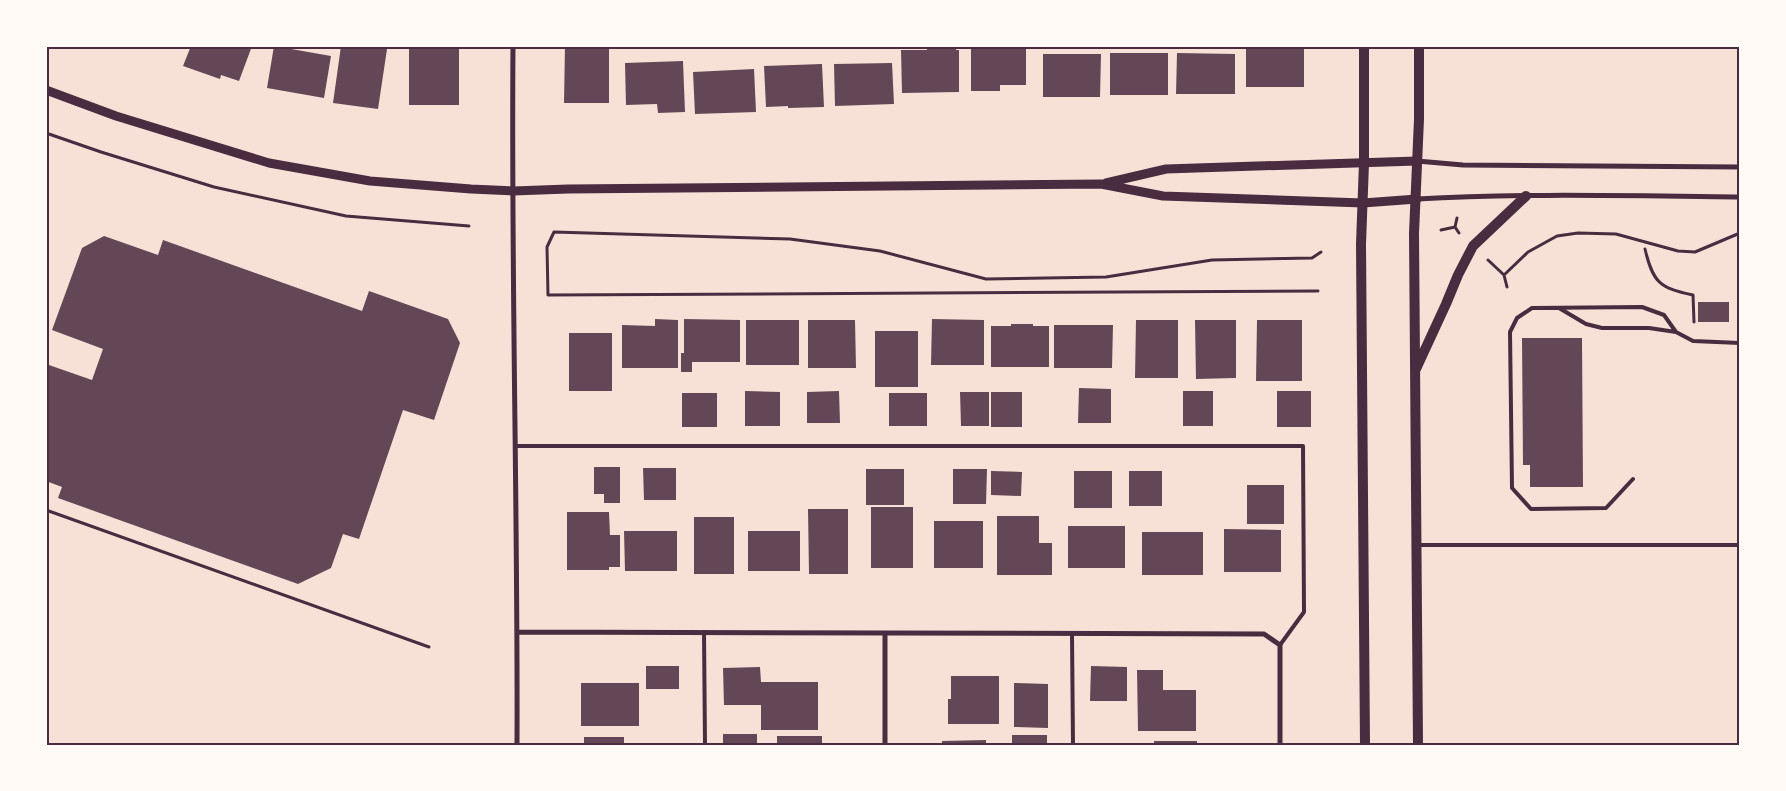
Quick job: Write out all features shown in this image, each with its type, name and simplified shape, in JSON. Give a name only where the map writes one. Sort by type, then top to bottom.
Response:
[{"type":"main road","points":[[1364,46],[1364,163],[1361,244],[1365,745]]},
{"type":"main road","points":[[1418,745],[1414,233],[1417,199],[1419,46]]},
{"type":"main road","points":[[1414,372],[1473,246],[1526,196]]},
{"type":"street","points":[[513,46],[518,632],[517,745]]},
{"type":"street","points":[[46,90],[116,116],[269,163],[370,182],[513,191],[1101,184],[1163,196],[1363,202],[1459,196],[1740,196]]},
{"type":"street","points":[[1101,184],[1166,169],[1417,161],[1463,165],[1740,167]]},
{"type":"street","points":[[518,632],[1264,634],[1280,645],[1280,745]]},
{"type":"street","points":[[885,633],[886,745]]},
{"type":"lane","points":[[1633,479],[1606,508],[1531,509],[1512,488],[1510,332],[1517,318],[1532,308],[1642,307],[1664,316],[1676,332]]},
{"type":"lane","points":[[1559,308],[1586,324],[1602,328],[1649,328],[1676,332],[1693,341],[1740,343]]},
{"type":"lane","points":[[515,446],[1303,446],[1304,612],[1280,645]]},
{"type":"lane","points":[[1416,545],[1740,545]]},
{"type":"lane","points":[[704,632],[705,745]]},
{"type":"lane","points":[[1072,634],[1073,745]]},
{"type":"path","points":[[46,133],[214,187],[327,212],[346,216],[469,226]]},
{"type":"path","points":[[1441,230],[1455,227],[1457,218]]},
{"type":"path","points":[[1318,291],[548,295],[547,247],[554,232],[790,239],[880,251],[986,279],[1106,277],[1212,260],[1312,258],[1321,252]]},
{"type":"path","points":[[1504,275],[1528,252],[1557,236],[1578,233],[1616,234],[1678,251],[1695,252],[1740,233]]},
{"type":"path","points":[[1645,249],[1652,273],[1664,287],[1693,295],[1694,322]]},
{"type":"path","points":[[1482,254],[1504,275],[1507,287]]},
{"type":"path","points":[[46,510],[429,647]]},
{"type":"building","points":[[191,46],[252,46],[239,81],[221,75],[220,79],[183,66]]},
{"type":"building","points":[[274,46],[331,56],[324,98],[267,88]]},
{"type":"building","points":[[341,46],[366,46],[387,49],[378,109],[333,103]]},
{"type":"building","points":[[409,46],[459,46],[459,105],[409,105]]},
{"type":"building","points":[[565,46],[609,46],[609,103],[564,103]]},
{"type":"building","points":[[927,46],[956,46],[956,50],[959,50],[959,92],[902,93],[901,50],[927,50]]},
{"type":"building","points":[[971,46],[1026,46],[1026,85],[1000,85],[1000,91],[971,91]]},
{"type":"building","points":[[1246,46],[1304,46],[1304,87],[1246,87]]},
{"type":"building","points":[[1110,53],[1168,53],[1168,95],[1110,95]]},
{"type":"building","points":[[1177,53],[1235,54],[1235,94],[1176,94]]},
{"type":"building","points":[[1043,54],[1101,54],[1100,97],[1043,97]]},
{"type":"building","points":[[683,61],[685,112],[658,113],[657,104],[626,105],[625,63]]},
{"type":"building","points":[[892,63],[894,104],[835,106],[834,64]]},
{"type":"building","points":[[822,64],[824,107],[766,107],[764,66]]},
{"type":"building","points":[[754,69],[756,112],[695,114],[693,72]]},
{"type":"building","points":[[104,236],[158,255],[163,240],[362,311],[369,291],[448,319],[460,343],[434,420],[403,410],[359,539],[343,534],[331,568],[298,584],[58,498],[62,487],[46,481],[46,364],[92,380],[103,349],[52,330],[82,248]]},
{"type":"building","points":[[1698,302],[1729,302],[1729,322],[1698,322]]},
{"type":"building","points":[[655,319],[678,320],[678,368],[622,368],[622,325],[655,326]]},
{"type":"building","points":[[684,319],[740,320],[740,362],[692,362],[692,372],[681,372],[681,353],[684,353]]},
{"type":"building","points":[[932,319],[984,320],[984,365],[931,365]]},
{"type":"building","points":[[746,320],[799,320],[799,365],[746,365]]},
{"type":"building","points":[[808,320],[855,320],[856,368],[808,368]]},
{"type":"building","points":[[1136,320],[1178,320],[1178,378],[1135,378]]},
{"type":"building","points":[[1195,320],[1236,320],[1236,378],[1196,379]]},
{"type":"building","points":[[1257,320],[1302,320],[1302,381],[1256,381]]},
{"type":"building","points":[[1011,324],[1049,326],[1049,367],[991,367],[991,326],[1011,326]]},
{"type":"building","points":[[1054,325],[1113,325],[1112,368],[1054,368]]},
{"type":"building","points":[[875,331],[918,331],[918,387],[875,387]]},
{"type":"building","points":[[569,333],[612,333],[612,391],[569,391]]},
{"type":"building","points":[[1522,338],[1582,338],[1583,487],[1530,487],[1530,465],[1523,465]]},
{"type":"building","points":[[1079,388],[1111,389],[1111,423],[1078,423]]},
{"type":"building","points":[[745,391],[780,392],[780,426],[745,426]]},
{"type":"building","points":[[839,391],[840,423],[807,423],[807,392]]},
{"type":"building","points":[[1183,391],[1213,391],[1213,426],[1183,426]]},
{"type":"building","points":[[1277,391],[1311,391],[1311,427],[1277,427]]},
{"type":"building","points":[[960,392],[989,392],[989,426],[961,426]]},
{"type":"building","points":[[991,392],[1022,392],[1022,427],[991,427]]},
{"type":"building","points":[[682,393],[717,393],[717,427],[682,427]]},
{"type":"building","points":[[889,393],[927,393],[927,426],[889,426]]},
{"type":"building","points":[[594,467],[620,467],[620,503],[604,503],[604,494],[594,494]]},
{"type":"building","points":[[643,468],[676,468],[676,500],[644,500]]},
{"type":"building","points":[[866,469],[904,469],[904,505],[866,505]]},
{"type":"building","points":[[953,469],[987,469],[986,504],[953,504]]},
{"type":"building","points":[[991,471],[1022,472],[1021,496],[991,495]]},
{"type":"building","points":[[1074,471],[1112,471],[1112,508],[1074,508]]},
{"type":"building","points":[[1129,471],[1162,471],[1162,506],[1129,506]]},
{"type":"building","points":[[1247,485],[1284,485],[1284,524],[1247,524]]},
{"type":"building","points":[[871,507],[913,507],[913,568],[871,568]]},
{"type":"building","points":[[808,509],[848,509],[848,574],[809,574]]},
{"type":"building","points":[[567,512],[609,512],[610,535],[620,535],[620,567],[609,567],[609,570],[567,570]]},
{"type":"building","points":[[997,516],[1039,516],[1039,543],[1052,543],[1052,575],[997,575]]},
{"type":"building","points":[[694,517],[734,517],[734,574],[694,574]]},
{"type":"building","points":[[934,521],[983,521],[983,568],[934,568]]},
{"type":"building","points":[[1068,526],[1125,526],[1125,568],[1068,568]]},
{"type":"building","points":[[1224,529],[1281,530],[1281,572],[1224,572]]},
{"type":"building","points":[[624,531],[677,531],[677,571],[625,571]]},
{"type":"building","points":[[748,531],[800,531],[800,571],[748,571]]},
{"type":"building","points":[[1142,532],[1203,532],[1203,575],[1142,575]]},
{"type":"building","points":[[646,666],[679,666],[679,689],[646,689]]},
{"type":"building","points":[[1091,666],[1127,667],[1127,701],[1090,701]]},
{"type":"building","points":[[760,667],[761,682],[818,682],[818,730],[761,730],[761,705],[724,705],[723,668]]},
{"type":"building","points":[[1137,670],[1163,670],[1163,690],[1196,690],[1196,731],[1138,731]]},
{"type":"building","points":[[951,676],[999,676],[999,724],[948,724],[948,699],[951,699]]},
{"type":"building","points":[[581,683],[639,683],[639,726],[581,726]]},
{"type":"building","points":[[1014,683],[1048,684],[1048,728],[1014,727]]},
{"type":"building","points":[[723,734],[757,734],[757,745],[723,745]]},
{"type":"building","points":[[1012,735],[1047,735],[1047,745],[1012,745]]},
{"type":"building","points":[[777,736],[822,736],[822,745],[777,745]]},
{"type":"building","points":[[584,737],[624,737],[624,745],[584,745]]},
{"type":"building","points":[[986,740],[986,745],[942,745],[942,741]]},
{"type":"building","points":[[1154,741],[1197,741],[1197,745],[1154,745]]}]
